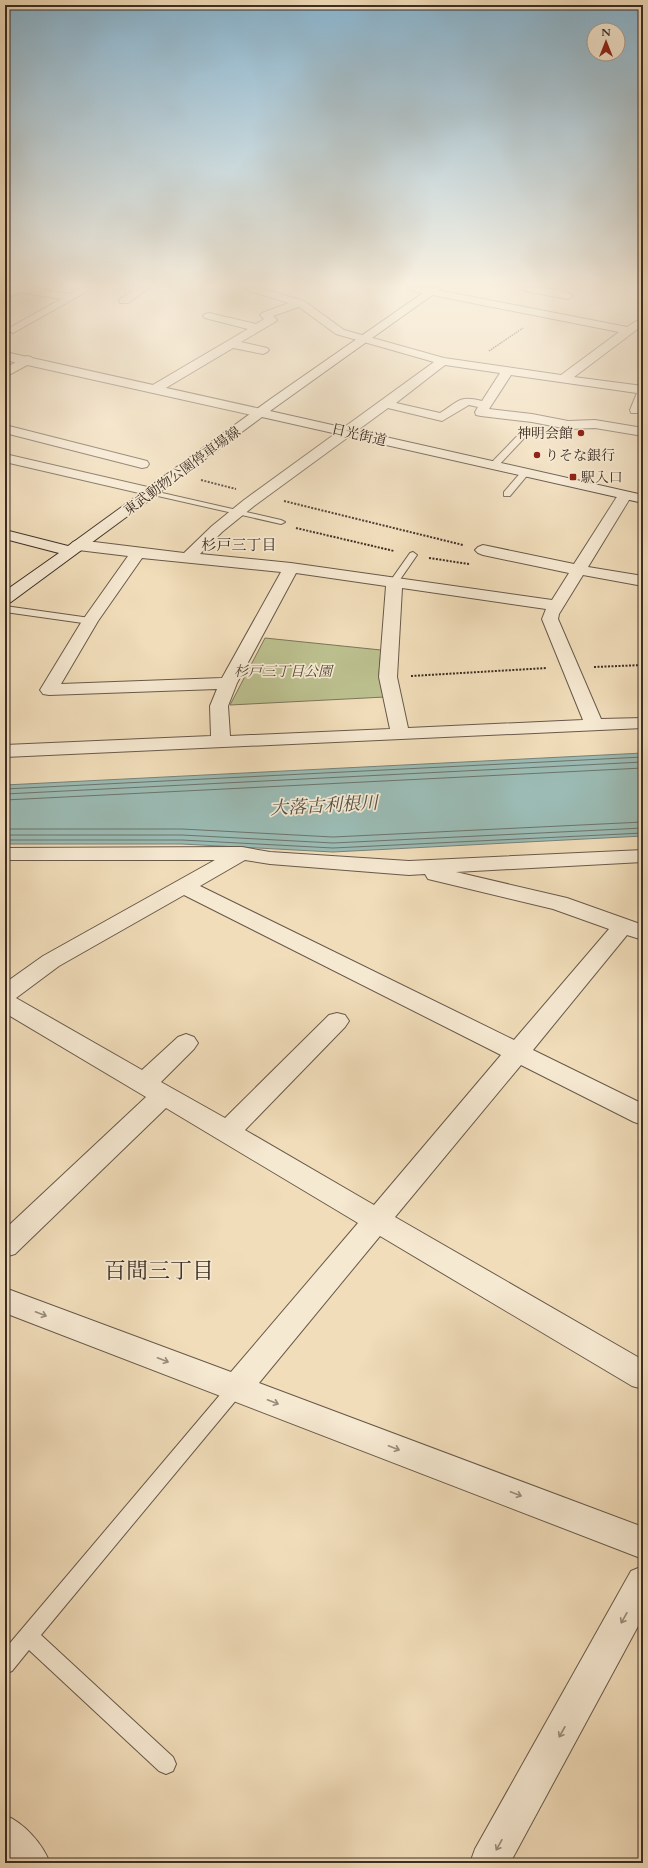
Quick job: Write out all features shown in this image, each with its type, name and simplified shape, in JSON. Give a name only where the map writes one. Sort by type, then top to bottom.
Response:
[{"type":"street","name":"日光街道","points":[[94,375],[643,499]]},
{"type":"street","points":[[155,389],[178,375]]},
{"type":"street","name":"東武動物公園停車場線","points":[[5,599],[313,375]]},
{"type":"street","points":[[188,558],[199,546],[238,512],[349,432],[424,375]]},
{"type":"street","points":[[504,375],[481,412],[524,417],[568,425],[595,424],[643,432]]},
{"type":"street","points":[[533,375],[643,390]]},
{"type":"street","points":[[563,380],[569,375]]},
{"type":"street","points":[[386,404],[442,417],[467,401],[485,405]]},
{"type":"street","points":[[512,428],[524,417]]},
{"type":"street","points":[[5,429],[142,464]]},
{"type":"street","points":[[5,458],[152,492]]},
{"type":"street","points":[[594,725],[550,619],[555,605],[625,495]]},
{"type":"street","points":[[5,534],[74,548],[291,568],[555,605]]},
{"type":"street","points":[[483,550],[578,570],[643,581]]},
{"type":"street","points":[[138,553],[90,621],[50,690],[228,683]]},
{"type":"street","points":[[221,742],[219,706],[228,683],[291,568]]},
{"type":"street","points":[[394,582],[388,677],[400,732]]},
{"type":"street","points":[[5,751],[221,742],[400,732],[643,723]]},
{"type":"street","points":[[5,994],[51,961],[243,853]]},
{"type":"street","points":[[5,854],[243,853],[270,858],[409,868],[643,856]]},
{"type":"street","points":[[236,1388],[517,1053],[633,929],[559,903],[409,868]]},
{"type":"street","points":[[185,887],[643,1115]]},
{"type":"street","points":[[5,1002],[643,1376]]},
{"type":"street","points":[[227,1132],[337,1020]]},
{"type":"street","points":[[5,1246],[154,1089],[186,1043]]},
{"type":"street","points":[[5,1300],[643,1543]]},
{"type":"street","points":[[489,1863],[643,1584]]},
{"type":"street","points":[[5,1834],[31,1863]]},
{"type":"lane","points":[[494,465],[525,433]]},
{"type":"lane","points":[[507,494],[526,472]]},
{"type":"lane","points":[[152,492],[281,522]]},
{"type":"lane","points":[[394,582],[413,555]]},
{"type":"lane","points":[[5,609],[90,621]]},
{"type":"lane","points":[[5,1664],[236,1388]]},
{"type":"lane","points":[[28,1636],[166,1764]]},
{"type":"path","points":[[196,478],[240,490]]},
{"type":"path","points":[[283,501],[483,550]]},
{"type":"path","points":[[587,667],[643,665]]},
{"type":"path","points":[[388,677],[549,668]]},
{"type":"green space","name":"杉戸三丁目公園","points":[[265,638],[381,650],[379,674],[385,697],[230,705]]},
{"type":"water","name":"大落古利根川","points":[[643,753],[643,836],[333,852],[182,844],[5,844],[5,785]]},
{"type":"place","name":"神明会館","points":[[581,433]]},
{"type":"place","name":"りそな銀行","points":[[537,455]]},
{"type":"place","name":"駅入口","points":[[573,477]]},
{"type":"district","name":"杉戸三丁目","points":[[239,545]]},
{"type":"district","name":"百間三丁目","points":[[159,1271]]}]
